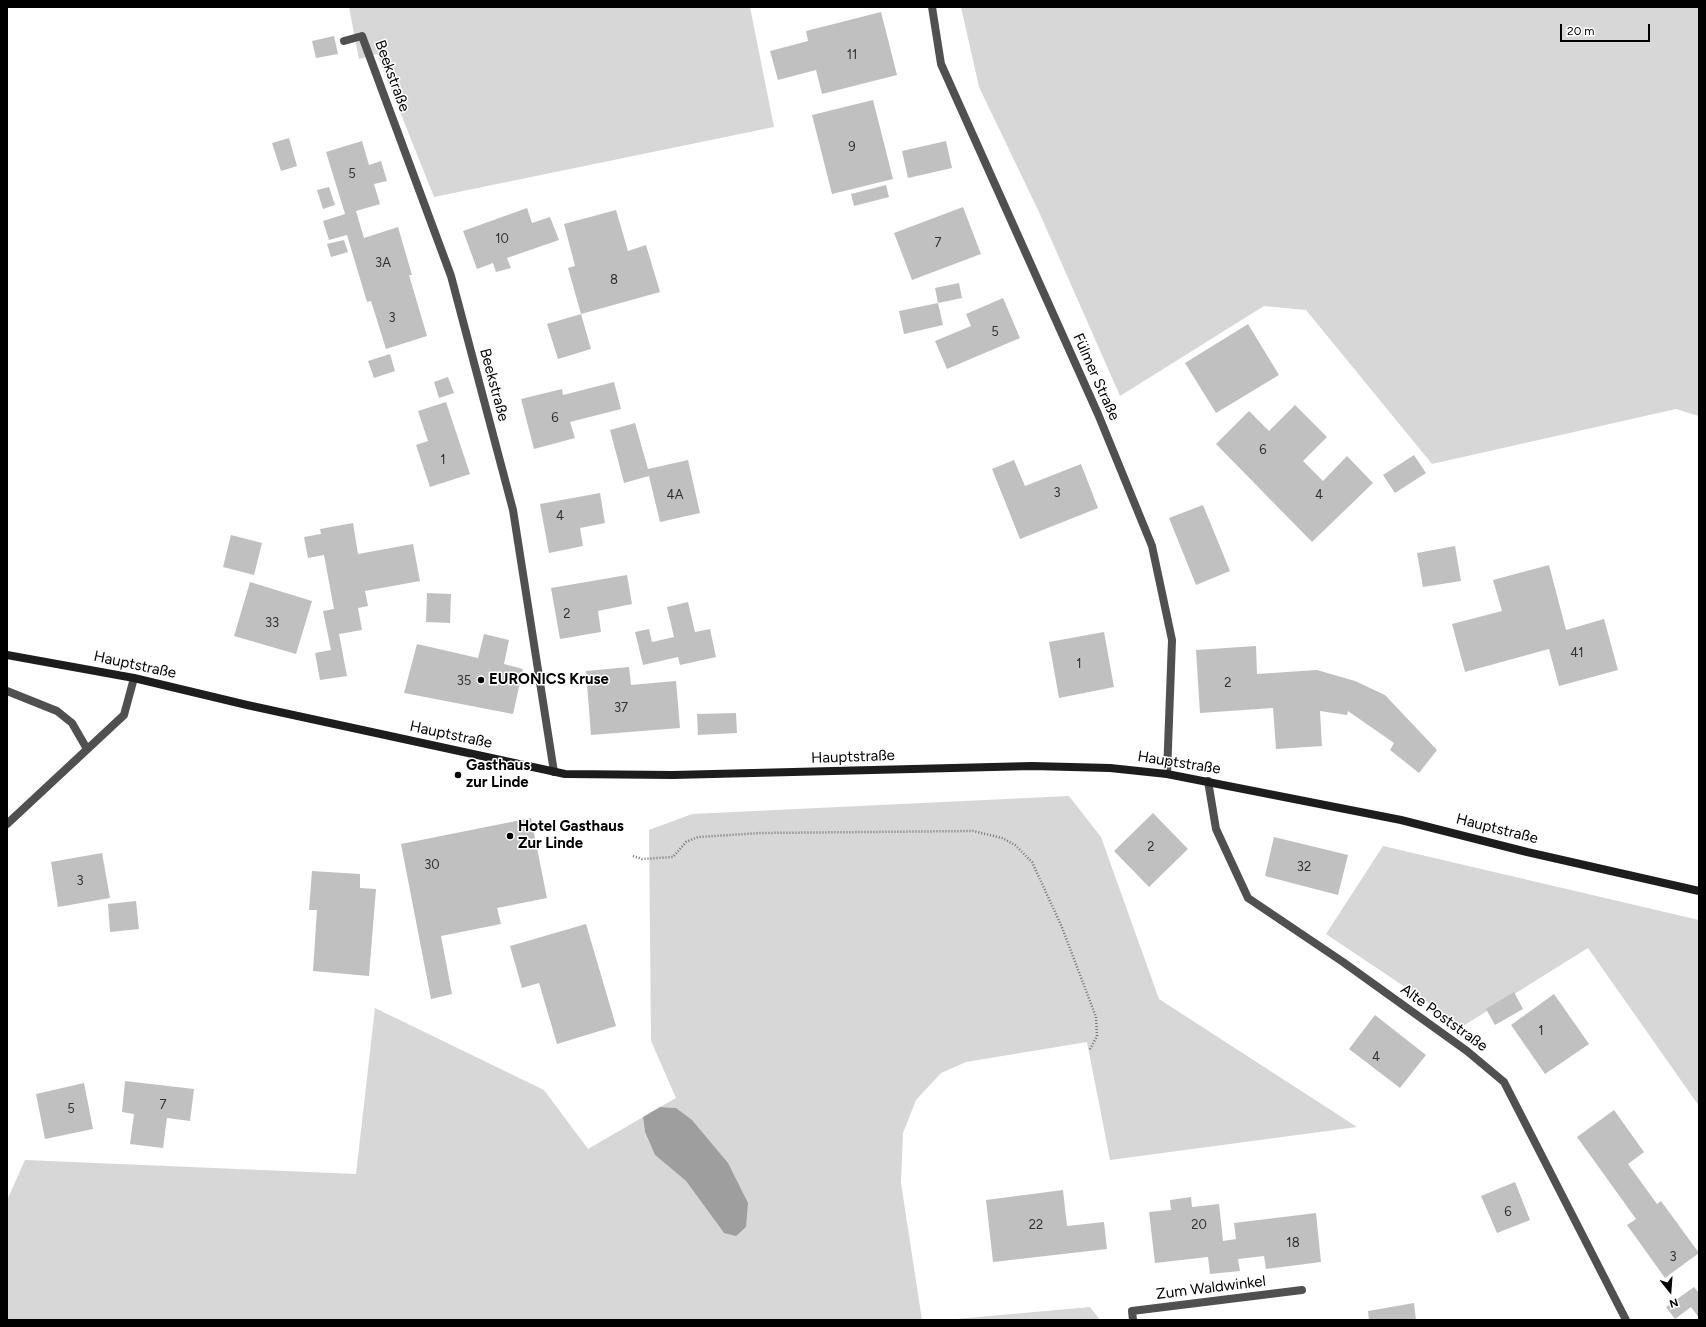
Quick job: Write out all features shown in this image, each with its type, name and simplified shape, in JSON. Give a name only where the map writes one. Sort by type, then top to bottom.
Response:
[{"type":"main road","name":"Hauptstraße","points":[[7,655],[134,678],[247,705],[554,772],[681,775],[1032,766],[1110,768],[1167,774],[1401,820],[1527,852],[1699,891]]},
{"type":"street","name":"Fülmer Straße","points":[[932,7],[941,64],[1098,414],[1152,546],[1172,640],[1167,774]]},
{"type":"street","name":"Beekstraße","points":[[344,40],[362,36],[451,276],[513,510],[554,772]]},
{"type":"street","points":[[7,824],[124,715],[134,678]]},
{"type":"street","points":[[7,690],[57,711],[72,723],[87,749]]},
{"type":"street","name":"Alte Poststraße","points":[[1208,781],[1216,829],[1248,898],[1461,1046],[1504,1082],[1626,1320]]},
{"type":"street","name":"Zum Waldwinkel","points":[[1133,1320],[1132,1311],[1302,1290]]},
{"type":"path","points":[[633,856],[642,859],[673,857],[686,842],[698,837],[761,833],[973,831],[1002,838],[1015,845],[1032,862],[1061,925],[1096,1017],[1097,1036],[1089,1051]]},
{"type":"shaded area","points":[[349,7],[750,7],[774,127],[434,197],[377,54],[359,59]]},
{"type":"shaded area","points":[[961,7],[1699,7],[1699,416],[1676,409],[1432,464],[1306,310],[1264,306],[1120,396],[1039,212],[979,87]]},
{"type":"shaded area","points":[[1069,796],[1101,837],[1159,999],[1357,1127],[1110,1160],[1087,1042],[966,1062],[941,1073],[916,1100],[903,1133],[901,1183],[922,1320],[7,1320],[7,1200],[25,1160],[356,1174],[375,1008],[544,1090],[588,1149],[643,1117],[645,1132],[655,1155],[686,1181],[724,1233],[676,1108],[660,1107],[676,1098],[651,1041],[649,830],[692,814]]},
{"type":"shaded area","points":[[1383,846],[1699,920],[1699,1106],[1588,948],[1463,1026],[1326,934]]},
{"type":"shaded area","points":[[660,1107],[676,1108],[692,1120],[728,1163],[748,1203],[746,1227],[736,1236],[724,1233],[686,1181],[655,1155],[645,1132],[643,1117]]},
{"type":"shaded area","points":[[1090,1307],[1100,1320],[945,1320]]},
{"type":"building","points":[[881,12],[897,75],[822,94],[816,70],[778,80],[770,51],[808,41],[806,31]]},
{"type":"building","points":[[334,36],[338,54],[316,58],[312,41]]},
{"type":"building","points":[[873,100],[893,179],[832,194],[812,115]]},
{"type":"building","points":[[289,138],[297,166],[281,171],[272,143]]},
{"type":"building","points":[[362,141],[369,165],[381,161],[387,181],[374,184],[380,204],[356,211],[364,238],[398,227],[412,275],[409,275],[427,336],[386,349],[371,301],[367,302],[347,235],[329,240],[323,221],[345,214],[326,152]]},
{"type":"building","points":[[946,141],[952,168],[908,178],[902,151]]},
{"type":"building","points":[[886,185],[889,197],[854,206],[851,194]]},
{"type":"building","points":[[329,187],[335,205],[323,209],[317,190]]},
{"type":"building","points":[[963,207],[981,254],[912,280],[894,233]]},
{"type":"building","points":[[527,208],[532,223],[550,217],[559,240],[507,258],[511,268],[496,272],[493,263],[477,269],[463,231]]},
{"type":"building","points":[[616,210],[628,251],[646,245],[660,292],[581,314],[568,268],[575,266],[564,224]]},
{"type":"building","points":[[344,240],[348,252],[331,257],[327,244]]},
{"type":"building","points":[[959,283],[962,298],[938,303],[935,288]]},
{"type":"building","points":[[1003,298],[1020,338],[947,369],[935,341],[971,326],[966,314]]},
{"type":"building","points":[[938,303],[943,325],[904,334],[899,311]]},
{"type":"building","points":[[581,314],[591,349],[558,359],[547,324]]},
{"type":"building","points":[[1248,324],[1279,375],[1216,413],[1185,363]]},
{"type":"building","points":[[390,354],[395,371],[374,378],[368,361]]},
{"type":"building","points":[[448,377],[454,393],[439,398],[434,382]]},
{"type":"building","points":[[614,382],[621,409],[570,422],[575,438],[534,449],[521,399],[562,389],[563,395]]},
{"type":"building","points":[[446,402],[470,474],[430,487],[416,445],[428,441],[418,411]]},
{"type":"building","points":[[1295,405],[1327,437],[1303,461],[1323,481],[1347,456],[1373,483],[1312,542],[1216,444],[1249,411],[1269,431]]},
{"type":"building","points":[[635,423],[648,469],[688,460],[700,513],[660,522],[649,476],[624,483],[610,430]]},
{"type":"building","points":[[1414,455],[1426,473],[1395,493],[1383,475]]},
{"type":"building","points":[[1014,460],[1025,486],[1081,464],[1098,508],[1020,539],[992,469]]},
{"type":"building","points":[[600,493],[605,523],[580,528],[583,546],[549,553],[540,504]]},
{"type":"building","points":[[1203,505],[1230,571],[1196,585],[1169,518]]},
{"type":"building","points":[[353,523],[358,554],[413,544],[420,581],[365,591],[368,606],[358,608],[362,630],[339,634],[347,676],[320,680],[315,653],[331,650],[323,611],[334,609],[324,555],[308,558],[304,537],[321,534],[320,529]]},
{"type":"building","points":[[231,535],[262,543],[254,575],[223,567]]},
{"type":"building","points":[[1455,546],[1461,581],[1423,587],[1417,553]]},
{"type":"building","points":[[1549,565],[1566,630],[1604,619],[1618,670],[1559,686],[1549,649],[1465,672],[1452,624],[1502,611],[1493,580]]},
{"type":"building","points":[[627,575],[632,604],[598,611],[601,632],[560,639],[551,588]]},
{"type":"building","points":[[250,582],[312,601],[296,654],[234,636]]},
{"type":"building","points":[[427,593],[451,594],[450,623],[426,622]]},
{"type":"building","points":[[688,602],[695,632],[710,629],[716,657],[680,665],[678,657],[643,665],[635,632],[649,629],[652,642],[674,637],[667,607]]},
{"type":"building","points":[[1104,632],[1114,687],[1059,698],[1049,642]]},
{"type":"building","points":[[484,634],[509,640],[504,664],[523,669],[513,714],[404,693],[417,644],[478,658]]},
{"type":"building","points":[[1256,646],[1257,674],[1317,670],[1355,681],[1385,695],[1437,750],[1419,773],[1390,750],[1394,743],[1348,711],[1347,715],[1320,711],[1322,746],[1276,749],[1273,708],[1200,713],[1196,650]]},
{"type":"building","points":[[629,667],[631,685],[676,681],[680,728],[591,735],[586,671]]},
{"type":"building","points":[[736,713],[737,733],[698,735],[697,714]]},
{"type":"building","points":[[1153,813],[1188,849],[1149,887],[1114,851]]},
{"type":"building","points":[[531,818],[547,898],[497,908],[501,924],[441,936],[452,994],[431,999],[401,844]]},
{"type":"building","points":[[1274,837],[1348,855],[1338,895],[1265,876]]},
{"type":"building","points":[[102,853],[110,898],[58,907],[51,862]]},
{"type":"building","points":[[312,871],[360,874],[360,888],[376,889],[369,976],[313,971],[317,910],[309,910]]},
{"type":"building","points":[[136,901],[139,929],[110,932],[108,904]]},
{"type":"building","points":[[586,924],[616,1026],[557,1044],[539,983],[522,988],[510,946]]},
{"type":"building","points":[[1514,992],[1523,1009],[1495,1025],[1486,1009]]},
{"type":"building","points":[[1554,994],[1589,1044],[1545,1074],[1511,1025]]},
{"type":"building","points":[[1375,1015],[1426,1055],[1400,1088],[1349,1049]]},
{"type":"building","points":[[125,1081],[194,1089],[190,1121],[167,1118],[163,1148],[130,1144],[134,1114],[122,1112]]},
{"type":"building","points":[[84,1083],[93,1129],[45,1139],[36,1094]]},
{"type":"building","points":[[1614,1110],[1644,1152],[1628,1164],[1657,1204],[1661,1201],[1699,1253],[1665,1278],[1627,1225],[1636,1219],[1577,1137]]},
{"type":"building","points":[[1515,1182],[1530,1220],[1497,1233],[1481,1196]]},
{"type":"building","points":[[1063,1190],[1067,1226],[1104,1222],[1107,1249],[993,1262],[986,1200]]},
{"type":"building","points":[[1191,1197],[1192,1207],[1219,1204],[1223,1241],[1236,1239],[1234,1223],[1316,1213],[1321,1262],[1266,1269],[1264,1256],[1238,1259],[1240,1271],[1210,1274],[1208,1257],[1155,1263],[1149,1212],[1171,1210],[1170,1200]]},
{"type":"building","points":[[1694,1287],[1699,1293],[1699,1318],[1691,1307],[1675,1319],[1666,1307]]},
{"type":"building","points":[[1414,1303],[1416,1320],[1369,1320],[1368,1311]]},
{"type":"place","name":"EURONICS Kruse","points":[[481,680]]},
{"type":"place","name":"Gasthaus zur Linde","points":[[458,775]]},
{"type":"place","name":"Hotel Gasthaus Zur Linde","points":[[510,836]]}]
